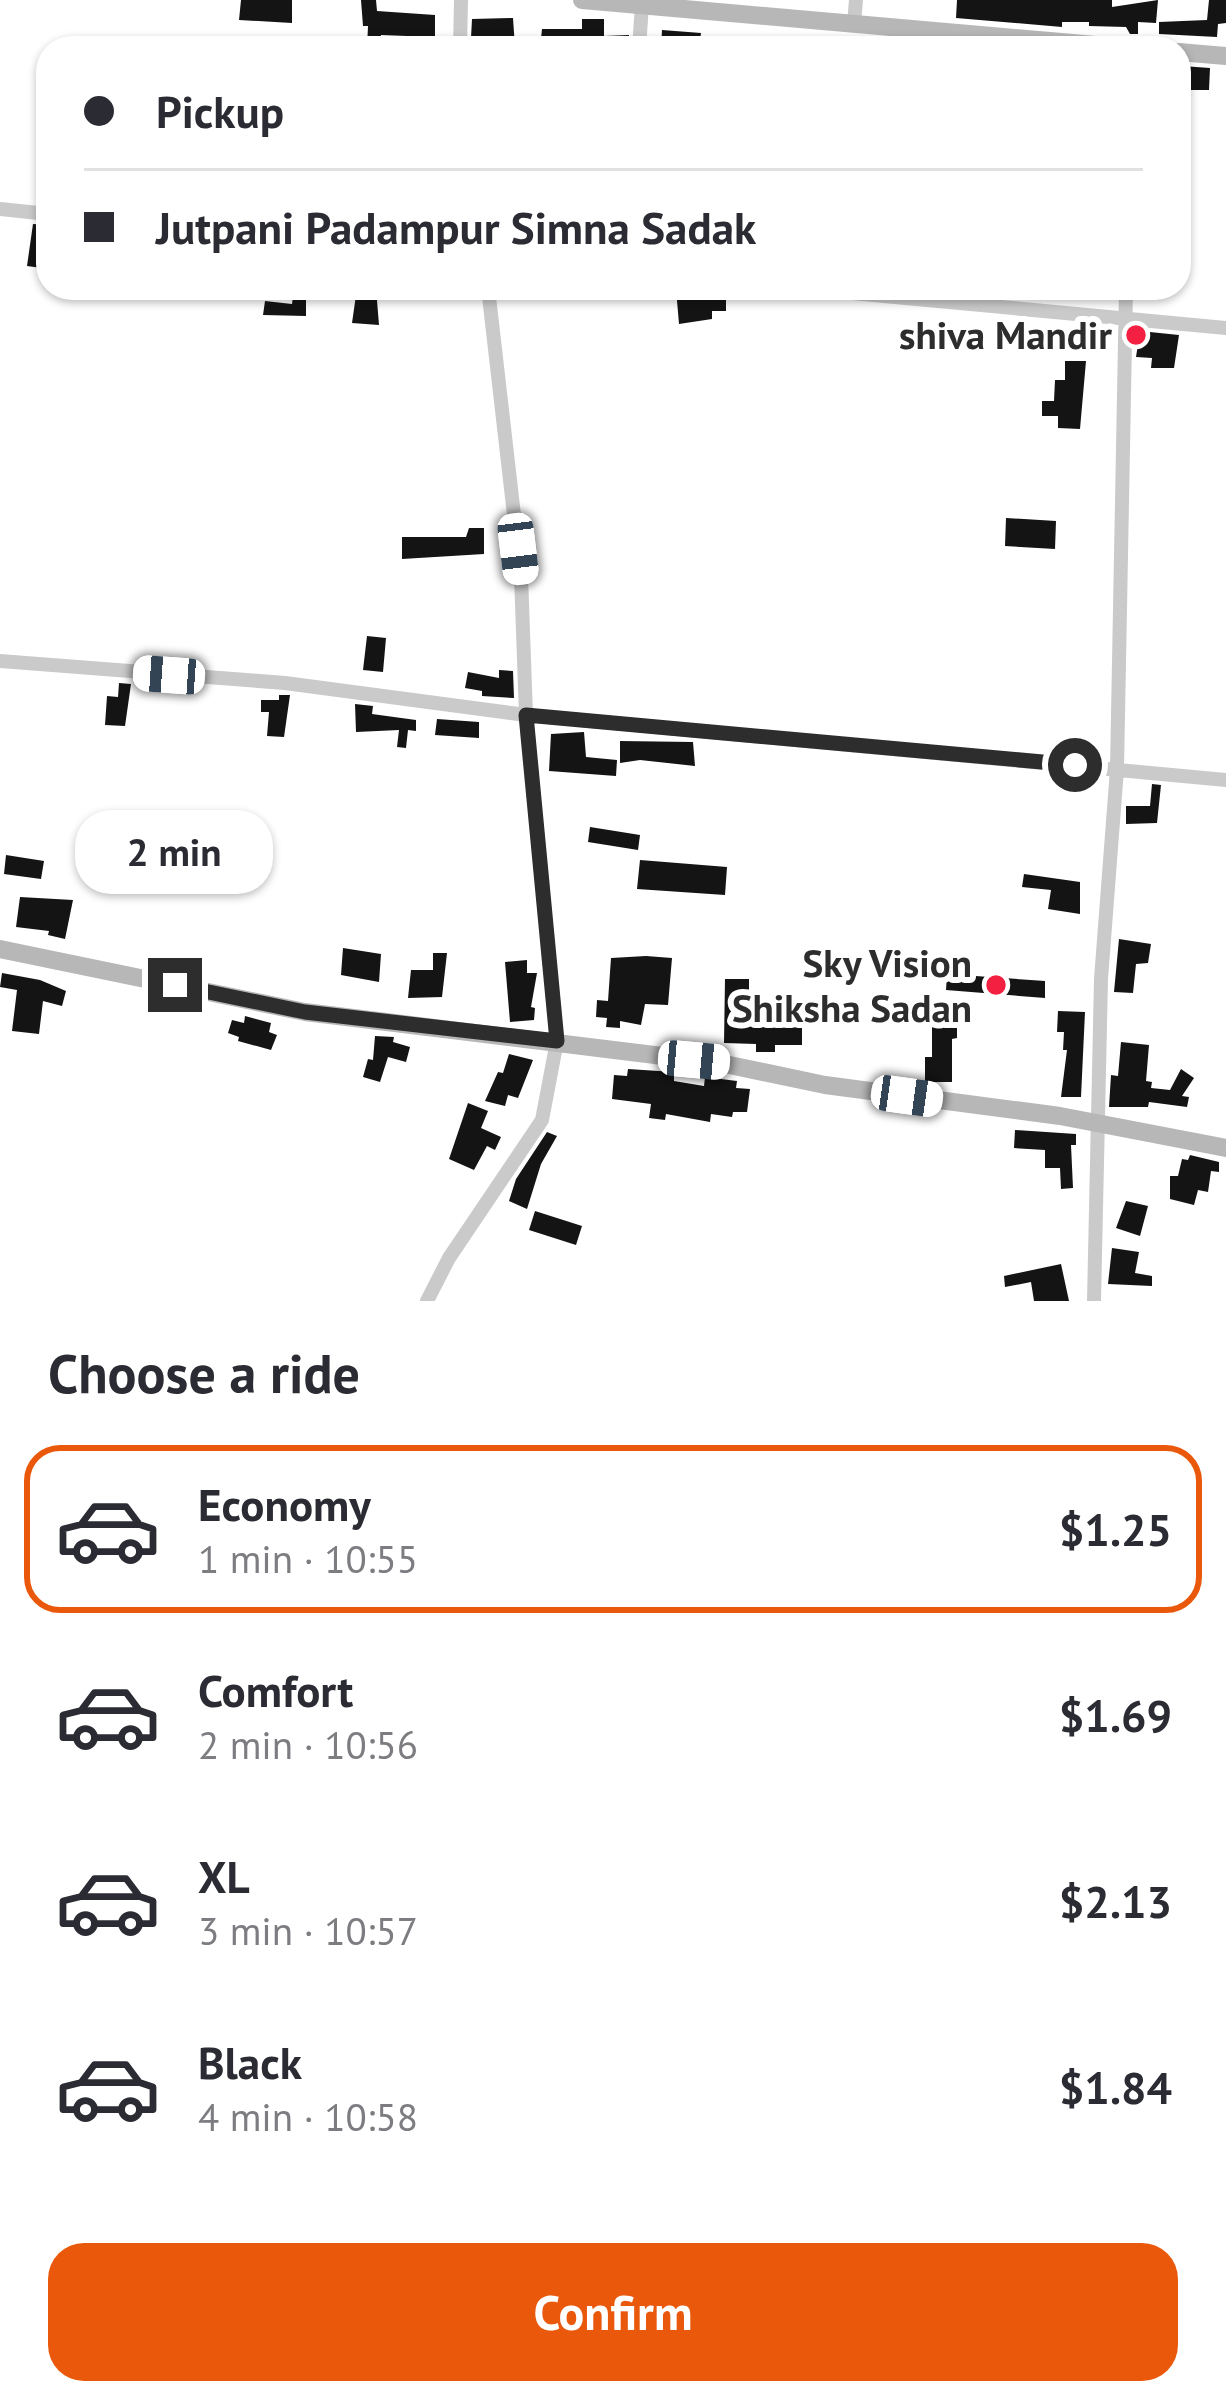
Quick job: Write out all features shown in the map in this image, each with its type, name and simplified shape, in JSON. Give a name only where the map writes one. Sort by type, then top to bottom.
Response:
[{"type":"street","points":[[460,36],[461,0]]},
{"type":"street","points":[[582,0],[987,36]]},
{"type":"street","points":[[854,24],[856,0]]},
{"type":"street","points":[[640,36],[642,5]]},
{"type":"street","points":[[1191,53],[1226,56]]},
{"type":"street","points":[[0,209],[36,213]]},
{"type":"street","points":[[427,1301],[449,1258],[542,1120],[557,1041],[526,715],[521,576],[489,300]]},
{"type":"street","points":[[921,300],[1226,328]]},
{"type":"street","points":[[1094,1301],[1101,979],[1117,769],[1126,300]]},
{"type":"street","points":[[0,661],[285,683],[526,715],[1226,780]]},
{"type":"street","points":[[0,949],[305,1012],[557,1041],[1100,1124],[1226,1148]]},
{"type":"building","points":[[241,0],[292,0],[292,23],[239,20]]},
{"type":"building","points":[[361,0],[376,0],[377,11],[435,15],[435,36],[368,36],[368,26],[363,26]]},
{"type":"building","points":[[957,0],[1112,0],[1112,7],[1158,0],[1156,23],[1138,22],[1138,34],[1130,34],[1126,27],[1089,26],[1089,22],[1062,22],[1062,27],[956,18]]},
{"type":"building","points":[[1209,0],[1226,0],[1226,23],[1218,24],[1217,37],[1159,34],[1159,22],[1207,20]]},
{"type":"building","points":[[513,18],[514,36],[471,36],[472,19]]},
{"type":"building","points":[[582,19],[604,19],[604,36],[541,36],[542,29],[582,29]]},
{"type":"building","points":[[662,30],[701,33],[701,36],[662,36]]},
{"type":"building","points":[[1191,67],[1210,68],[1209,90],[1191,90]]},
{"type":"building","points":[[33,224],[36,224],[36,267],[27,266]]},
{"type":"building","points":[[292,300],[306,300],[306,316],[263,315],[265,301],[292,304]]},
{"type":"building","points":[[355,300],[377,300],[379,325],[352,323]]},
{"type":"building","points":[[677,300],[726,300],[726,311],[712,311],[712,319],[679,324]]},
{"type":"building","points":[[1140,331],[1179,335],[1174,368],[1151,368],[1152,358],[1136,357]]},
{"type":"building","points":[[1065,361],[1086,361],[1080,429],[1058,428],[1058,416],[1042,416],[1042,401],[1054,401],[1055,380],[1065,380]]},
{"type":"building","points":[[1006,518],[1056,521],[1055,549],[1005,546]]},
{"type":"building","points":[[469,528],[484,528],[484,554],[402,559],[402,537],[466,537]]},
{"type":"building","points":[[367,636],[386,638],[383,672],[363,670]]},
{"type":"building","points":[[499,670],[513,671],[514,698],[482,696],[482,691],[465,688],[468,672],[499,678]]},
{"type":"building","points":[[119,683],[131,684],[125,726],[105,725],[107,696],[118,697]]},
{"type":"building","points":[[279,695],[290,695],[284,737],[267,736],[269,712],[261,712],[261,700],[279,700]]},
{"type":"building","points":[[355,704],[373,706],[372,714],[416,720],[416,731],[408,730],[406,748],[397,747],[399,730],[356,732]]},
{"type":"building","points":[[437,719],[479,722],[479,738],[435,735]]},
{"type":"building","points":[[584,732],[586,757],[617,760],[616,776],[549,771],[551,734]]},
{"type":"building","points":[[620,741],[693,742],[695,766],[640,760],[620,763]]},
{"type":"building","points":[[1152,784],[1161,785],[1157,823],[1126,824],[1126,806],[1150,806]]},
{"type":"building","points":[[590,827],[640,835],[638,850],[588,842]]},
{"type":"building","points":[[6,855],[44,861],[41,879],[4,874]]},
{"type":"building","points":[[640,860],[727,867],[725,895],[637,889]]},
{"type":"building","points":[[1024,874],[1080,882],[1080,914],[1048,909],[1051,890],[1022,887]]},
{"type":"building","points":[[20,897],[73,900],[65,939],[48,935],[49,931],[16,927]]},
{"type":"building","points":[[1119,939],[1151,944],[1148,963],[1136,964],[1133,993],[1114,992]]},
{"type":"building","points":[[343,948],[381,954],[379,982],[341,975]]},
{"type":"building","points":[[433,953],[447,953],[442,997],[408,998],[411,970],[433,970]]},
{"type":"building","points":[[611,958],[672,958],[668,1005],[645,1004],[641,1025],[620,1021],[620,1028],[606,1027],[607,1018],[596,1017],[597,1000],[608,1001]]},
{"type":"building","points":[[527,960],[527,973],[537,973],[531,1007],[535,1008],[534,1020],[510,1022],[505,962]]},
{"type":"building","points":[[2,973],[66,991],[62,1006],[43,1001],[39,1034],[12,1031],[17,990],[0,987]]},
{"type":"building","name":"Sky Vision Shiksha Sadan","points":[[947,974],[1045,981],[1045,998],[946,990]]},
{"type":"building","points":[[725,979],[749,979],[749,1011],[779,1011],[779,1001],[789,1001],[788,1019],[802,1019],[802,1045],[775,1045],[775,1052],[756,1052],[756,1044],[724,1043]]},
{"type":"building","points":[[1058,1011],[1085,1012],[1081,1097],[1061,1097],[1067,1050],[1063,1050],[1064,1032],[1057,1032]]},
{"type":"building","points":[[245,1016],[271,1023],[269,1032],[277,1035],[271,1050],[238,1041],[239,1037],[228,1033],[232,1020],[244,1023]]},
{"type":"building","points":[[957,1024],[957,1038],[952,1039],[952,1082],[925,1082],[925,1057],[932,1057],[932,1025]]},
{"type":"building","points":[[375,1036],[394,1037],[393,1042],[410,1047],[406,1062],[388,1057],[380,1082],[363,1077],[368,1059],[373,1060]]},
{"type":"building","points":[[1121,1042],[1149,1045],[1146,1081],[1152,1082],[1151,1088],[1170,1090],[1181,1069],[1194,1078],[1182,1096],[1189,1097],[1187,1107],[1149,1102],[1148,1107],[1109,1107],[1111,1075],[1118,1076]]},
{"type":"building","points":[[509,1054],[533,1060],[518,1098],[508,1095],[505,1106],[485,1101],[498,1072],[503,1073]]},
{"type":"building","points":[[628,1069],[674,1072],[674,1081],[704,1086],[705,1077],[737,1081],[736,1088],[750,1089],[747,1112],[733,1112],[732,1117],[711,1114],[710,1122],[666,1114],[665,1120],[649,1118],[651,1104],[612,1099],[614,1075],[627,1076]]},
{"type":"building","points":[[468,1103],[488,1111],[481,1128],[501,1137],[495,1150],[487,1146],[474,1170],[449,1159]]},
{"type":"building","points":[[1015,1130],[1076,1134],[1076,1145],[1071,1145],[1073,1188],[1061,1189],[1060,1168],[1045,1168],[1045,1150],[1014,1148]]},
{"type":"building","points":[[547,1132],[557,1136],[541,1164],[527,1209],[509,1201],[516,1179]]},
{"type":"building","points":[[1190,1155],[1219,1162],[1219,1172],[1211,1171],[1208,1192],[1198,1190],[1194,1205],[1170,1199],[1170,1176],[1178,1176],[1182,1159]]},
{"type":"building","points":[[1126,1201],[1148,1206],[1140,1236],[1116,1228]]},
{"type":"building","points":[[535,1211],[582,1226],[576,1245],[529,1230]]},
{"type":"building","points":[[1112,1248],[1139,1252],[1135,1273],[1152,1276],[1152,1286],[1108,1284]]},
{"type":"building","points":[[1061,1264],[1069,1301],[1034,1301],[1031,1282],[1005,1287],[1004,1276]]},
{"type":"place","name":"shiva Mandir","points":[[1136,335]]},
{"type":"place","name":"Sky Vision Shiksha Sadan","points":[[996,985]]},
{"type":"route","points":[[175,985],[305,1012],[557,1041],[526,715],[1075,765]]}]
